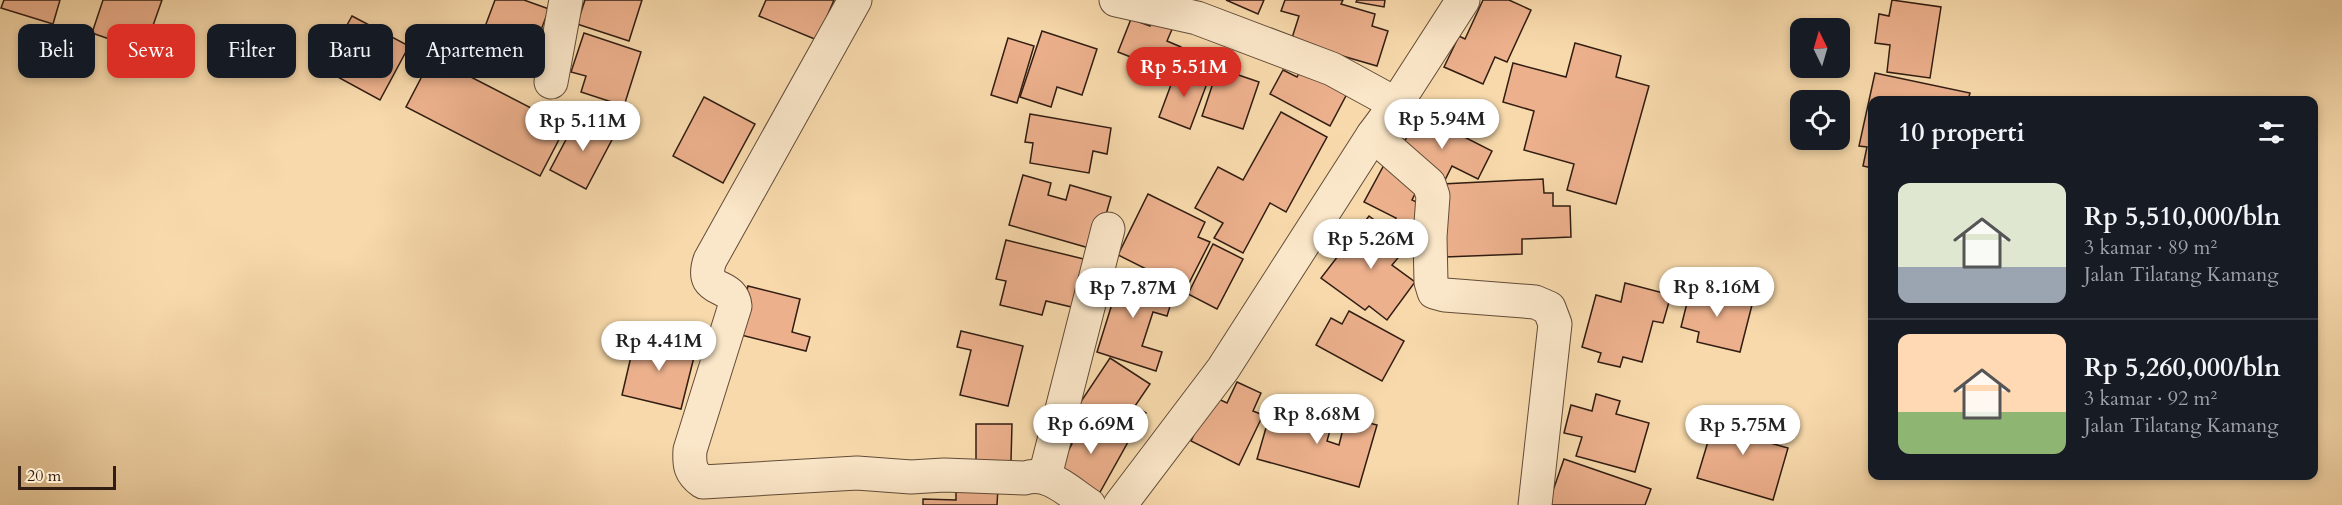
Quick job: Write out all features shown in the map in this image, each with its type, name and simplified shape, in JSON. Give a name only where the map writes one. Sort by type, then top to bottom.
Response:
[{"type":"street","points":[[551,82],[566,0]]},
{"type":"street","points":[[855,0],[710,260],[707,270],[711,284],[730,293],[735,299],[735,306],[690,450],[689,462],[693,474],[703,482],[857,473],[911,477],[944,475],[1025,478],[1034,475],[1045,476],[1089,505]]},
{"type":"street","points":[[1116,0],[1197,9],[1332,69],[1396,104]]},
{"type":"street","points":[[1120,505],[1223,369],[1373,135],[1396,104],[1463,0]]},
{"type":"street","points":[[1373,135],[1429,184],[1433,196],[1431,282],[1434,292],[1445,295],[1535,302],[1550,308],[1555,324],[1535,505]]},
{"type":"street","points":[[1045,476],[1108,229]]},
{"type":"building","points":[[4,0],[60,0],[53,24],[1,8]]},
{"type":"building","points":[[103,0],[162,0],[154,24],[107,24],[107,38],[95,34],[95,24]]},
{"type":"building","points":[[495,0],[524,0],[549,9],[543,24],[486,24]]},
{"type":"building","points":[[585,0],[642,0],[629,41],[577,24]]},
{"type":"building","points":[[766,0],[834,0],[817,40],[759,16]]},
{"type":"building","points":[[1226,0],[1264,0],[1258,14]]},
{"type":"building","points":[[1285,0],[1343,0],[1341,4],[1375,14],[1372,26],[1388,31],[1377,66],[1291,41],[1299,16],[1281,11]]},
{"type":"building","points":[[1357,0],[1385,0],[1384,7],[1356,2]]},
{"type":"building","points":[[1483,0],[1509,0],[1531,10],[1507,62],[1495,57],[1483,84],[1444,67],[1459,36],[1465,39]]},
{"type":"building","points":[[1892,0],[1941,7],[1930,78],[1887,72],[1890,45],[1875,43],[1879,14],[1889,16]]},
{"type":"building","points":[[1155,12],[1176,20],[1167,41],[1181,47],[1171,73],[1118,52],[1131,19],[1150,26]]},
{"type":"building","points":[[352,16],[367,24],[348,24]]},
{"type":"building","points":[[1042,31],[1097,49],[1082,95],[1057,87],[1051,107],[1020,97]]},
{"type":"building","points":[[584,33],[641,52],[624,106],[581,92],[586,76],[571,72]]},
{"type":"building","points":[[393,38],[405,44],[405,53],[393,76]]},
{"type":"building","points":[[1008,38],[1034,46],[1017,103],[991,95]]},
{"type":"building","points":[[1575,43],[1621,56],[1616,77],[1649,86],[1616,204],[1567,190],[1574,164],[1524,150],[1534,111],[1503,102],[1513,63],[1566,77]]},
{"type":"building","points":[[1303,65],[1349,90],[1330,126],[1270,94],[1283,70],[1297,77]]},
{"type":"building","points":[[1178,66],[1209,78],[1190,129],[1159,117]]},
{"type":"building","points":[[1218,68],[1259,82],[1243,129],[1202,116]]},
{"type":"building","points":[[1875,73],[1970,93],[1969,96],[1870,96]]},
{"type":"building","points":[[340,78],[392,78],[380,100]]},
{"type":"building","points":[[421,78],[473,78],[566,126],[540,176],[406,107]]},
{"type":"building","points":[[704,97],[755,124],[723,183],[673,156]]},
{"type":"building","points":[[1868,105],[1868,167],[1863,166],[1867,147],[1859,146]]},
{"type":"building","points":[[1281,112],[1327,137],[1286,212],[1270,203],[1243,253],[1214,238],[1223,223],[1195,208],[1218,167],[1243,180]]},
{"type":"building","points":[[1030,114],[1111,128],[1107,154],[1093,151],[1089,173],[1030,163],[1033,143],[1025,142]]},
{"type":"building","points":[[1419,114],[1492,151],[1478,179],[1452,166],[1445,180],[1397,156]]},
{"type":"building","points":[[579,115],[615,134],[586,189],[550,170]]},
{"type":"building","points":[[1384,165],[1420,184],[1412,200],[1427,207],[1413,235],[1423,240],[1415,255],[1402,248],[1407,238],[1390,230],[1396,218],[1364,202]]},
{"type":"building","points":[[1023,175],[1051,183],[1048,195],[1066,200],[1070,185],[1111,197],[1096,250],[1009,225]]},
{"type":"building","points":[[1543,179],[1544,193],[1553,193],[1553,206],[1570,206],[1571,237],[1522,239],[1522,254],[1445,257],[1442,184]]},
{"type":"building","points":[[1148,194],[1205,222],[1198,237],[1210,242],[1186,289],[1118,255]]},
{"type":"building","points":[[1369,216],[1401,240],[1395,248],[1402,253],[1392,265],[1415,282],[1387,320],[1369,306],[1365,310],[1321,278]]},
{"type":"building","points":[[1006,240],[1092,261],[1080,309],[1046,301],[1042,315],[1000,305],[1006,281],[996,279]]},
{"type":"building","points":[[1213,244],[1243,259],[1217,309],[1188,294]]},
{"type":"building","points":[[1114,272],[1175,290],[1167,316],[1153,312],[1142,346],[1162,352],[1156,371],[1097,352],[1112,304],[1105,300]]},
{"type":"building","points":[[1625,283],[1671,295],[1663,323],[1653,321],[1642,362],[1623,357],[1620,367],[1598,362],[1601,353],[1582,347],[1596,295],[1621,302]]},
{"type":"building","points":[[748,286],[800,299],[792,332],[810,337],[806,351],[737,334]]},
{"type":"building","points":[[1691,287],[1753,301],[1740,352],[1697,342],[1699,332],[1681,327]]},
{"type":"building","points":[[1349,311],[1404,341],[1382,381],[1316,345],[1331,318],[1342,324]]},
{"type":"building","points":[[961,331],[1023,346],[1008,406],[960,395],[971,350],[957,347]]},
{"type":"building","points":[[636,335],[696,349],[681,409],[622,395]]},
{"type":"building","points":[[1110,358],[1150,384],[1135,406],[1146,413],[1128,439],[1078,406]]},
{"type":"building","points":[[1237,382],[1261,393],[1253,411],[1263,415],[1239,465],[1191,441],[1212,396],[1227,403]]},
{"type":"building","points":[[1596,394],[1620,401],[1616,414],[1649,423],[1635,472],[1576,456],[1582,437],[1564,433],[1571,405],[1592,411]]},
{"type":"building","points":[[1285,402],[1334,416],[1327,441],[1339,445],[1346,417],[1377,425],[1359,487],[1257,459],[1270,414],[1280,417]]},
{"type":"building","points":[[1731,408],[1769,418],[1763,441],[1788,448],[1773,500],[1697,478],[1713,425],[1725,429]]},
{"type":"building","points":[[1079,415],[1128,442],[1099,494],[1057,471],[1072,444],[1066,440]]},
{"type":"building","points":[[976,424],[1012,424],[1011,461],[976,461]]},
{"type":"building","points":[[1564,459],[1651,489],[1645,505],[1548,505]]},
{"type":"building","points":[[956,486],[998,487],[997,505],[923,505],[923,499],[956,500]]}]
